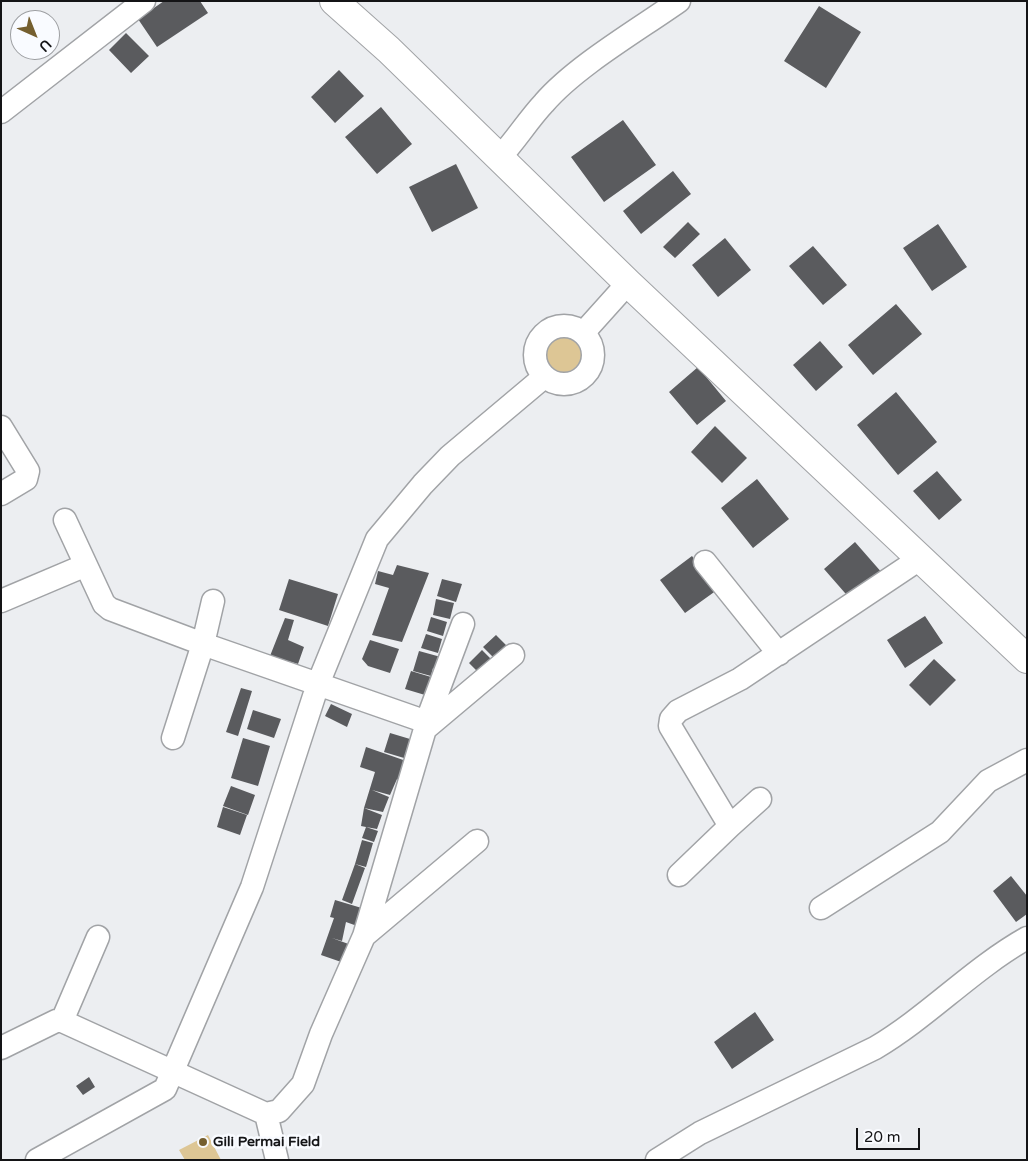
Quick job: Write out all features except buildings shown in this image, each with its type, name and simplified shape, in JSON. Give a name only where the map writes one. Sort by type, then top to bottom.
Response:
[{"type":"highway","points":[[334,1],[389,50],[628,284],[1027,658]]},
{"type":"street","points":[[1,112],[144,1]]},
{"type":"street","points":[[500,157],[544,102],[579,71],[679,1]]},
{"type":"street","points":[[584,332],[628,284]]},
{"type":"street","points":[[559,325],[572,326],[584,332],[591,343],[594,356],[590,369],[581,379],[569,384],[556,383],[544,377],[536,366],[534,353],[538,340],[546,330],[559,325]]},
{"type":"street","points":[[46,1158],[165,1089],[252,887],[318,684],[377,539],[423,484],[450,456],[544,377]]},
{"type":"street","points":[[1,427],[28,471],[26,479],[1,494]]},
{"type":"street","points":[[65,520],[104,604],[110,609],[203,644],[422,720],[425,726]]},
{"type":"street","points":[[730,826],[670,726],[671,719],[678,711],[740,679],[779,654],[922,558]]},
{"type":"street","points":[[705,562],[779,654]]},
{"type":"street","points":[[1,601],[86,565]]},
{"type":"street","points":[[173,738],[203,644],[213,601]]},
{"type":"street","points":[[1,1048],[56,1020],[62,1021],[266,1114],[279,1111],[303,1084],[320,1034],[364,936],[425,726],[463,624]]},
{"type":"street","points":[[425,726],[513,655]]},
{"type":"street","points":[[821,908],[940,832],[988,782],[1027,760]]},
{"type":"street","points":[[679,875],[760,799]]},
{"type":"street","points":[[364,936],[477,841]]},
{"type":"street","points":[[62,1021],[98,937]]},
{"type":"street","points":[[661,1159],[715,1125],[875,1048],[925,1014],[992,960],[1027,938]]},
{"type":"street","points":[[266,1114],[277,1160]]},
{"type":"shaded area","points":[[562,332],[571,334],[579,339],[584,347],[586,356],[584,365],[579,373],[571,378],[562,380],[553,378],[545,373],[540,365],[538,356],[540,347],[545,339],[553,334]]},
{"type":"shaded area","name":"Gili Permai Field","points":[[208,1135],[221,1160],[185,1160],[179,1150]]},
{"type":"place","name":"Gili Permai Field","points":[[203,1142]]}]
